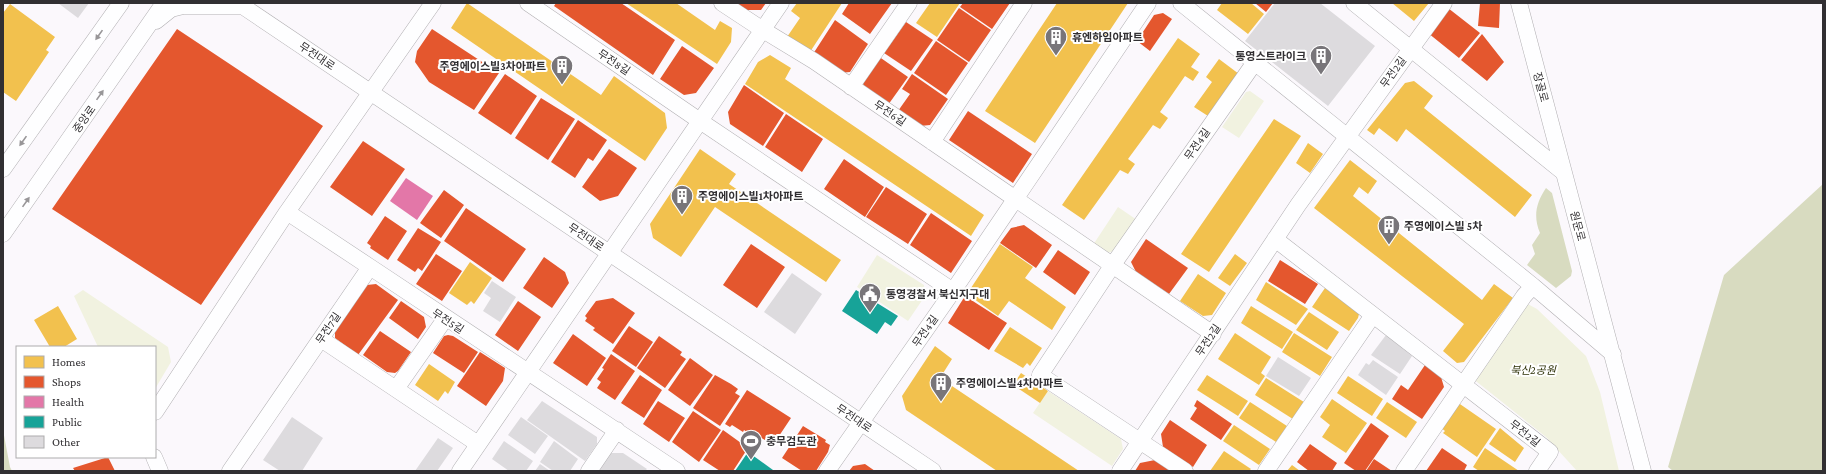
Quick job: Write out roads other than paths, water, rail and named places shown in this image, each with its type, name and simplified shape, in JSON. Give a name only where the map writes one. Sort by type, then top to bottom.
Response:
[{"type":"street","points":[[3,169],[121,3]]},
{"type":"street","name":"중앙로","points":[[3,234],[164,3]]},
{"type":"street","points":[[156,410],[287,212],[432,3]]},
{"type":"street","name":"무전8길","points":[[528,3],[700,121],[953,290]]},
{"type":"street","points":[[722,3],[763,30]]},
{"type":"street","points":[[460,471],[781,3]]},
{"type":"street","points":[[851,87],[910,3]]},
{"type":"street","points":[[932,142],[1024,3]]},
{"type":"street","name":"무전4길","points":[[827,471],[1016,199],[1148,3]]},
{"type":"street","points":[[1181,3],[1533,286],[1613,354]]},
{"type":"street","points":[[1354,3],[1563,172]]},
{"type":"street","points":[[1410,48],[1444,3]]},
{"type":"street","name":"장골로","points":[[1519,3],[1563,172]]},
{"type":"street","points":[[145,30],[171,9],[183,6],[241,4]]},
{"type":"street","name":"무전대로","points":[[241,4],[934,471]]},
{"type":"street","name":"무전6길","points":[[763,30],[814,61],[1016,199]]},
{"type":"street","name":"무전2길","points":[[1120,471],[1213,334],[1275,239],[1410,48]]},
{"type":"street","name":"무전4길","points":[[1141,441],[1040,375],[1112,266],[1254,62]]},
{"type":"street","name":"원문로","points":[[1563,172],[1613,354],[1643,471]]},
{"type":"street","points":[[1016,199],[1213,334]]},
{"type":"street","points":[[287,212],[370,267]]},
{"type":"street","name":"무전2길","points":[[1275,239],[1550,452],[1537,471]]},
{"type":"street","name":"무전5길","points":[[370,267],[445,319],[617,430],[677,471]]},
{"type":"street","name":"무전7길","points":[[230,471],[370,267]]},
{"type":"street","points":[[1404,471],[1524,296],[1533,286]]},
{"type":"street","points":[[1266,471],[1373,315]]},
{"type":"street","points":[[396,389],[445,319]]},
{"type":"street","points":[[321,339],[478,444]]},
{"type":"street","points":[[589,471],[617,430]]},
{"type":"street","points":[[1141,441],[1185,471]]},
{"type":"street","points":[[154,458],[160,471]]},
{"type":"place","name":"휴엔하임아파트","points":[[1056,56]]},
{"type":"place","name":"통영스트라이크","points":[[1321,76]]},
{"type":"place","name":"주영에이스빌3차아파트","points":[[562,86]]},
{"type":"place","name":"주영에이스빌1차아파트","points":[[682,216]]},
{"type":"place","name":"주영에이스빌 5차","points":[[1389,246]]},
{"type":"place","name":"통영경찰서 북신지구대","points":[[870,314]]},
{"type":"place","name":"주영에이스빌4차아파트","points":[[941,402]]},
{"type":"place","name":"충무검도관","points":[[751,460]]},
{"type":"park label","name":"북신2공원","points":[[1533,370]]}]
